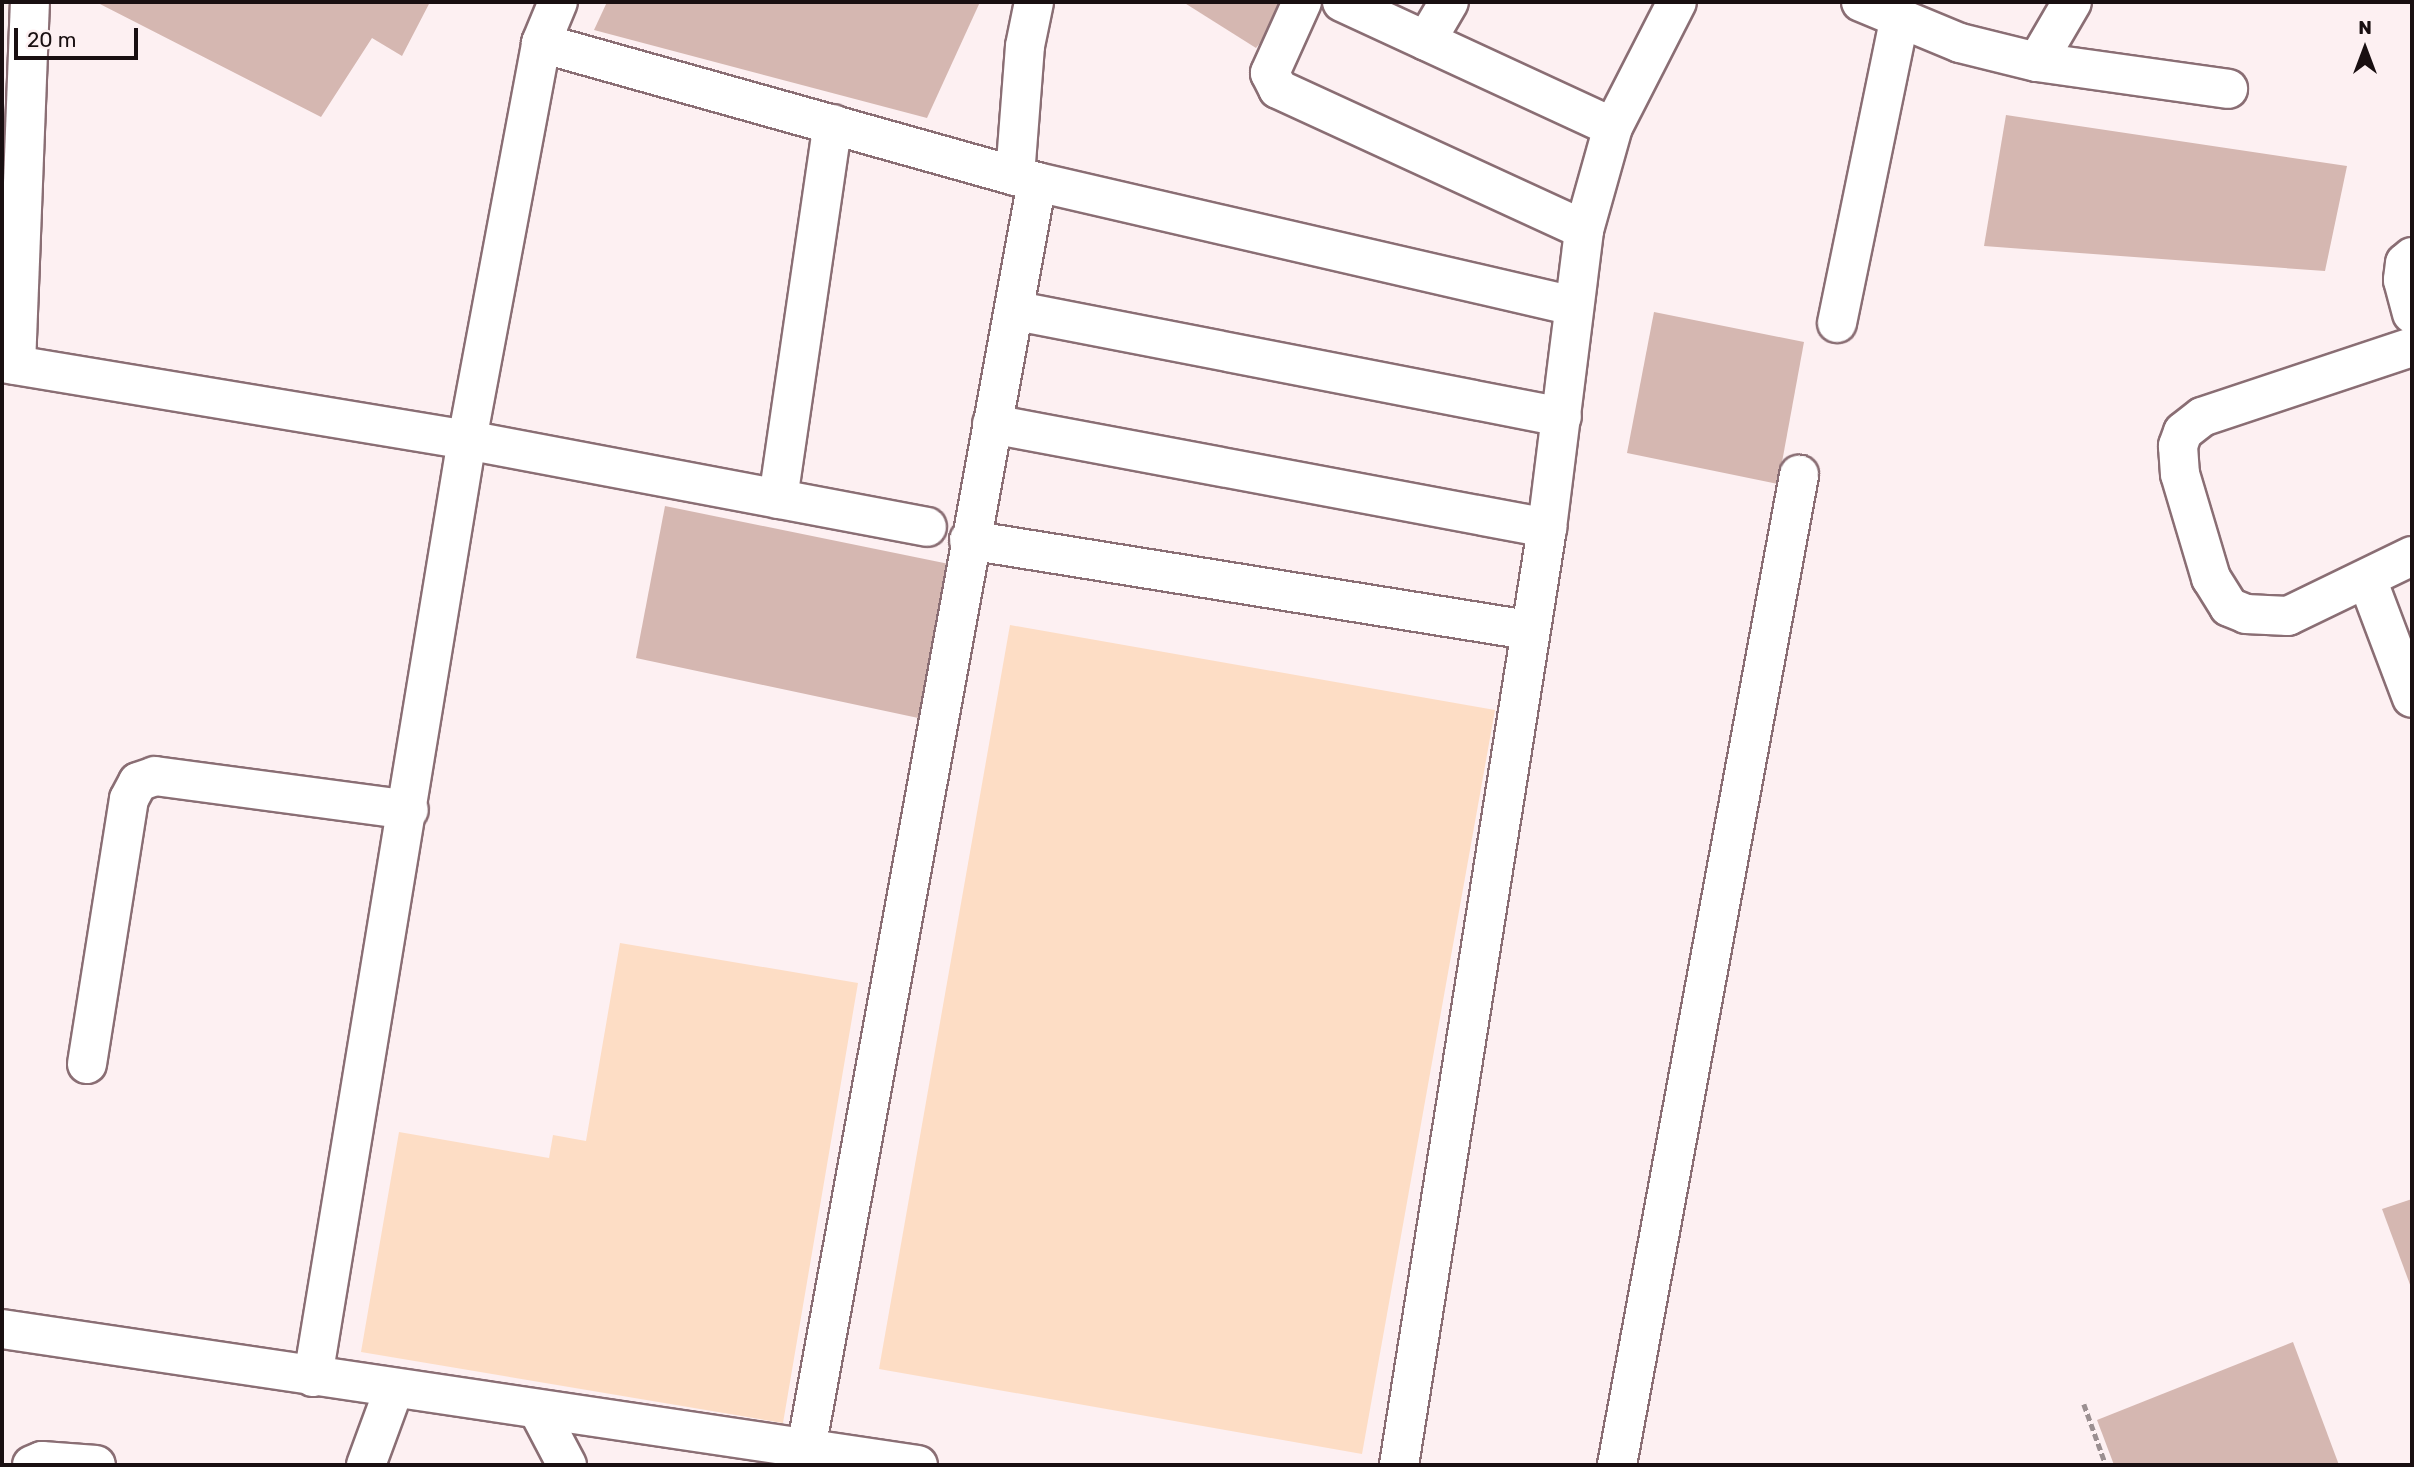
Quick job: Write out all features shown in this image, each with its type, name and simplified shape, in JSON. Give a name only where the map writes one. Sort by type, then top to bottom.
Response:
[{"type":"street","points":[[30,2],[9,364],[467,440],[927,527]]},
{"type":"street","points":[[313,1377],[409,810],[467,440],[541,44],[558,2]]},
{"type":"street","points":[[806,1449],[969,540],[1017,311],[1026,179],[1025,46],[1034,2]]},
{"type":"street","points":[[1302,2],[1270,73],[1278,89],[1584,230]]},
{"type":"street","points":[[1342,2],[1613,127]]},
{"type":"street","points":[[1426,41],[1449,2]]},
{"type":"street","points":[[1399,1465],[1528,630],[1547,528],[1584,230],[1613,127],[1677,2]]},
{"type":"street","points":[[1861,2],[1960,44],[2036,62],[2228,89]]},
{"type":"street","points":[[2036,62],[2073,2]]},
{"type":"street","points":[[1837,323],[1899,20]]},
{"type":"street","points":[[541,44],[1026,179],[1574,306]]},
{"type":"street","points":[[778,499],[833,124]]},
{"type":"street","points":[[2412,257],[2405,262],[2403,280],[2412,314]]},
{"type":"street","points":[[1017,311],[1562,417]]},
{"type":"street","points":[[2412,346],[2202,416],[2183,432],[2178,446],[2180,474],[2211,578],[2228,607],[2246,614],[2288,616],[2412,556]]},
{"type":"street","points":[[992,424],[1547,528]]},
{"type":"street","points":[[1617,1465],[1799,475]]},
{"type":"street","points":[[969,540],[1528,630]]},
{"type":"street","points":[[2367,579],[2412,698]]},
{"type":"street","points":[[87,1064],[129,799],[138,782],[155,776],[409,810]]},
{"type":"street","points":[[2,1329],[539,1412],[918,1465]]},
{"type":"street","points":[[366,1465],[394,1389]]},
{"type":"street","points":[[539,1412],[568,1465]]},
{"type":"street","points":[[32,1465],[42,1461],[96,1465]]},
{"type":"path","points":[[2084,1404],[2106,1465]]},
{"type":"shaded area","points":[[1010,625],[1495,710],[1362,1454],[879,1369]]},
{"type":"shaded area","points":[[620,943],[858,983],[783,1423],[361,1352],[399,1132],[549,1158],[553,1135],[586,1141]]},
{"type":"building","points":[[96,2],[430,2],[402,56],[372,38],[321,117]]},
{"type":"building","points":[[607,2],[980,2],[927,118],[594,30]]},
{"type":"building","points":[[1183,2],[1294,2],[1256,48]]},
{"type":"building","points":[[2006,115],[2347,166],[2325,271],[1984,246]]},
{"type":"building","points":[[1654,312],[1804,342],[1778,484],[1627,453]]},
{"type":"building","points":[[665,506],[949,564],[923,719],[636,658]]},
{"type":"building","points":[[2412,1199],[2412,1290],[2382,1209]]},
{"type":"building","points":[[2293,1342],[2339,1465],[2114,1465],[2097,1420]]}]
